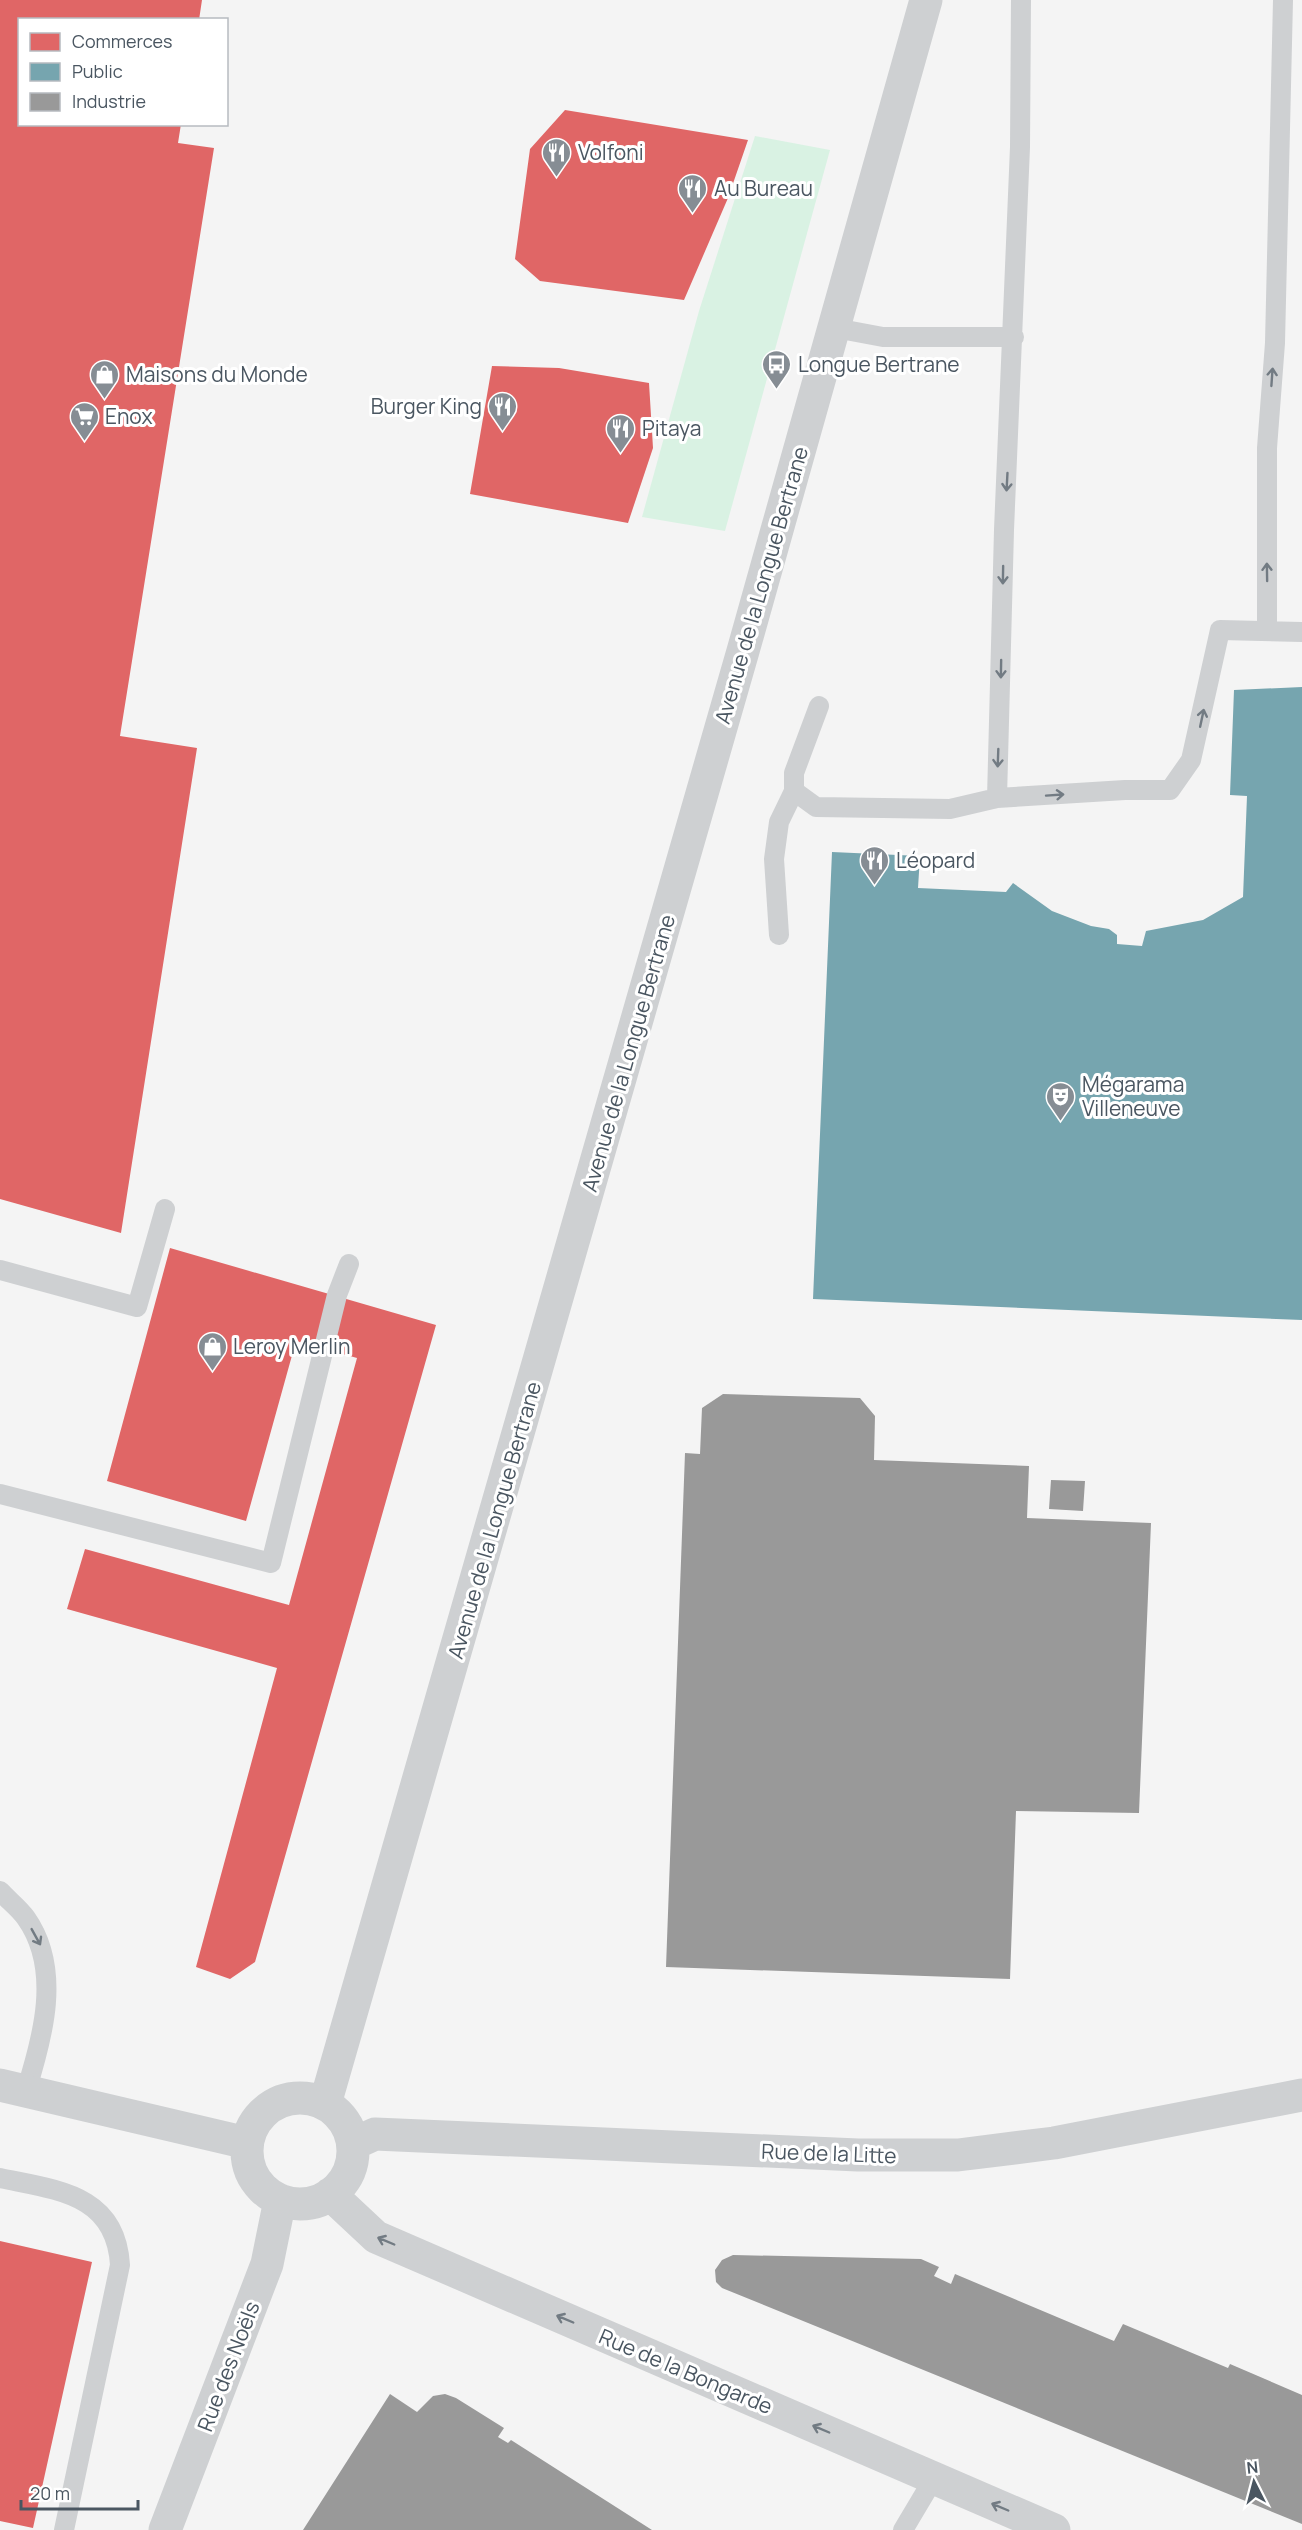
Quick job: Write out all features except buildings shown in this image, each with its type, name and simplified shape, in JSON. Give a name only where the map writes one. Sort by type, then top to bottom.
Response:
[{"type":"street","name":"Avenue de la Longue Bertrane","points":[[325,2104],[835,328],[926,0]]},
{"type":"street","points":[[13,2088],[247,2143]]},
{"type":"street","name":"Rue de la Litte","points":[[353,2144],[375,2134],[858,2155],[958,2155],[1054,2143],[1302,2095]]},
{"type":"street","points":[[292,2098],[309,2099],[325,2104],[343,2121],[353,2144],[349,2172],[341,2185],[314,2202],[297,2204],[280,2200],[265,2191],[254,2177],[248,2161],[247,2143],[252,2128],[262,2113],[276,2103],[292,2098]]},
{"type":"street","name":"Rue de la Bongarde","points":[[330,2194],[376,2237],[1054,2530]]},
{"type":"street","name":"Rue des Noëls","points":[[165,2530],[267,2264],[280,2200]]},
{"type":"lane","points":[[997,798],[1020,147],[1021,0]]},
{"type":"lane","points":[[1268,630],[1267,447],[1275,343],[1283,0]]},
{"type":"lane","points":[[835,328],[883,337],[1014,337]]},
{"type":"lane","points":[[794,791],[816,807],[950,809],[997,798],[1125,789],[1170,790],[1191,760],[1220,630],[1302,632]]},
{"type":"lane","points":[[779,935],[774,859],[779,822],[794,791],[794,773],[819,706]]},
{"type":"lane","points":[[0,1270],[137,1307],[165,1209]]},
{"type":"lane","points":[[0,1494],[271,1563],[337,1295],[349,1264]]},
{"type":"lane","points":[[0,1891],[26,1917],[41,1946],[47,1973],[46,2004],[37,2056],[13,2088]]},
{"type":"lane","points":[[0,2178],[80,2198],[112,2228],[119,2244],[120,2265],[64,2530]]},
{"type":"lane","points":[[903,2530],[934,2478]]},
{"type":"green space","points":[[755,136],[830,150],[725,531],[642,517],[699,311]]},
{"type":"place","name":"Volfoni","points":[[557,178]]},
{"type":"place","name":"Au Bureau","points":[[693,214]]},
{"type":"place","name":"Longue Bertrane","points":[[777,390]]},
{"type":"place","name":"Maisons du Monde","points":[[105,400]]},
{"type":"place","name":"Burger King","points":[[503,432]]},
{"type":"place","name":"Enox","points":[[84,442]]},
{"type":"place","name":"Pitaya","points":[[621,454]]},
{"type":"place","name":"Léopard","points":[[875,886]]},
{"type":"place","name":"Mégarama Villeneuve","points":[[1061,1122]]},
{"type":"place","name":"Leroy Merlin","points":[[212,1372]]}]
